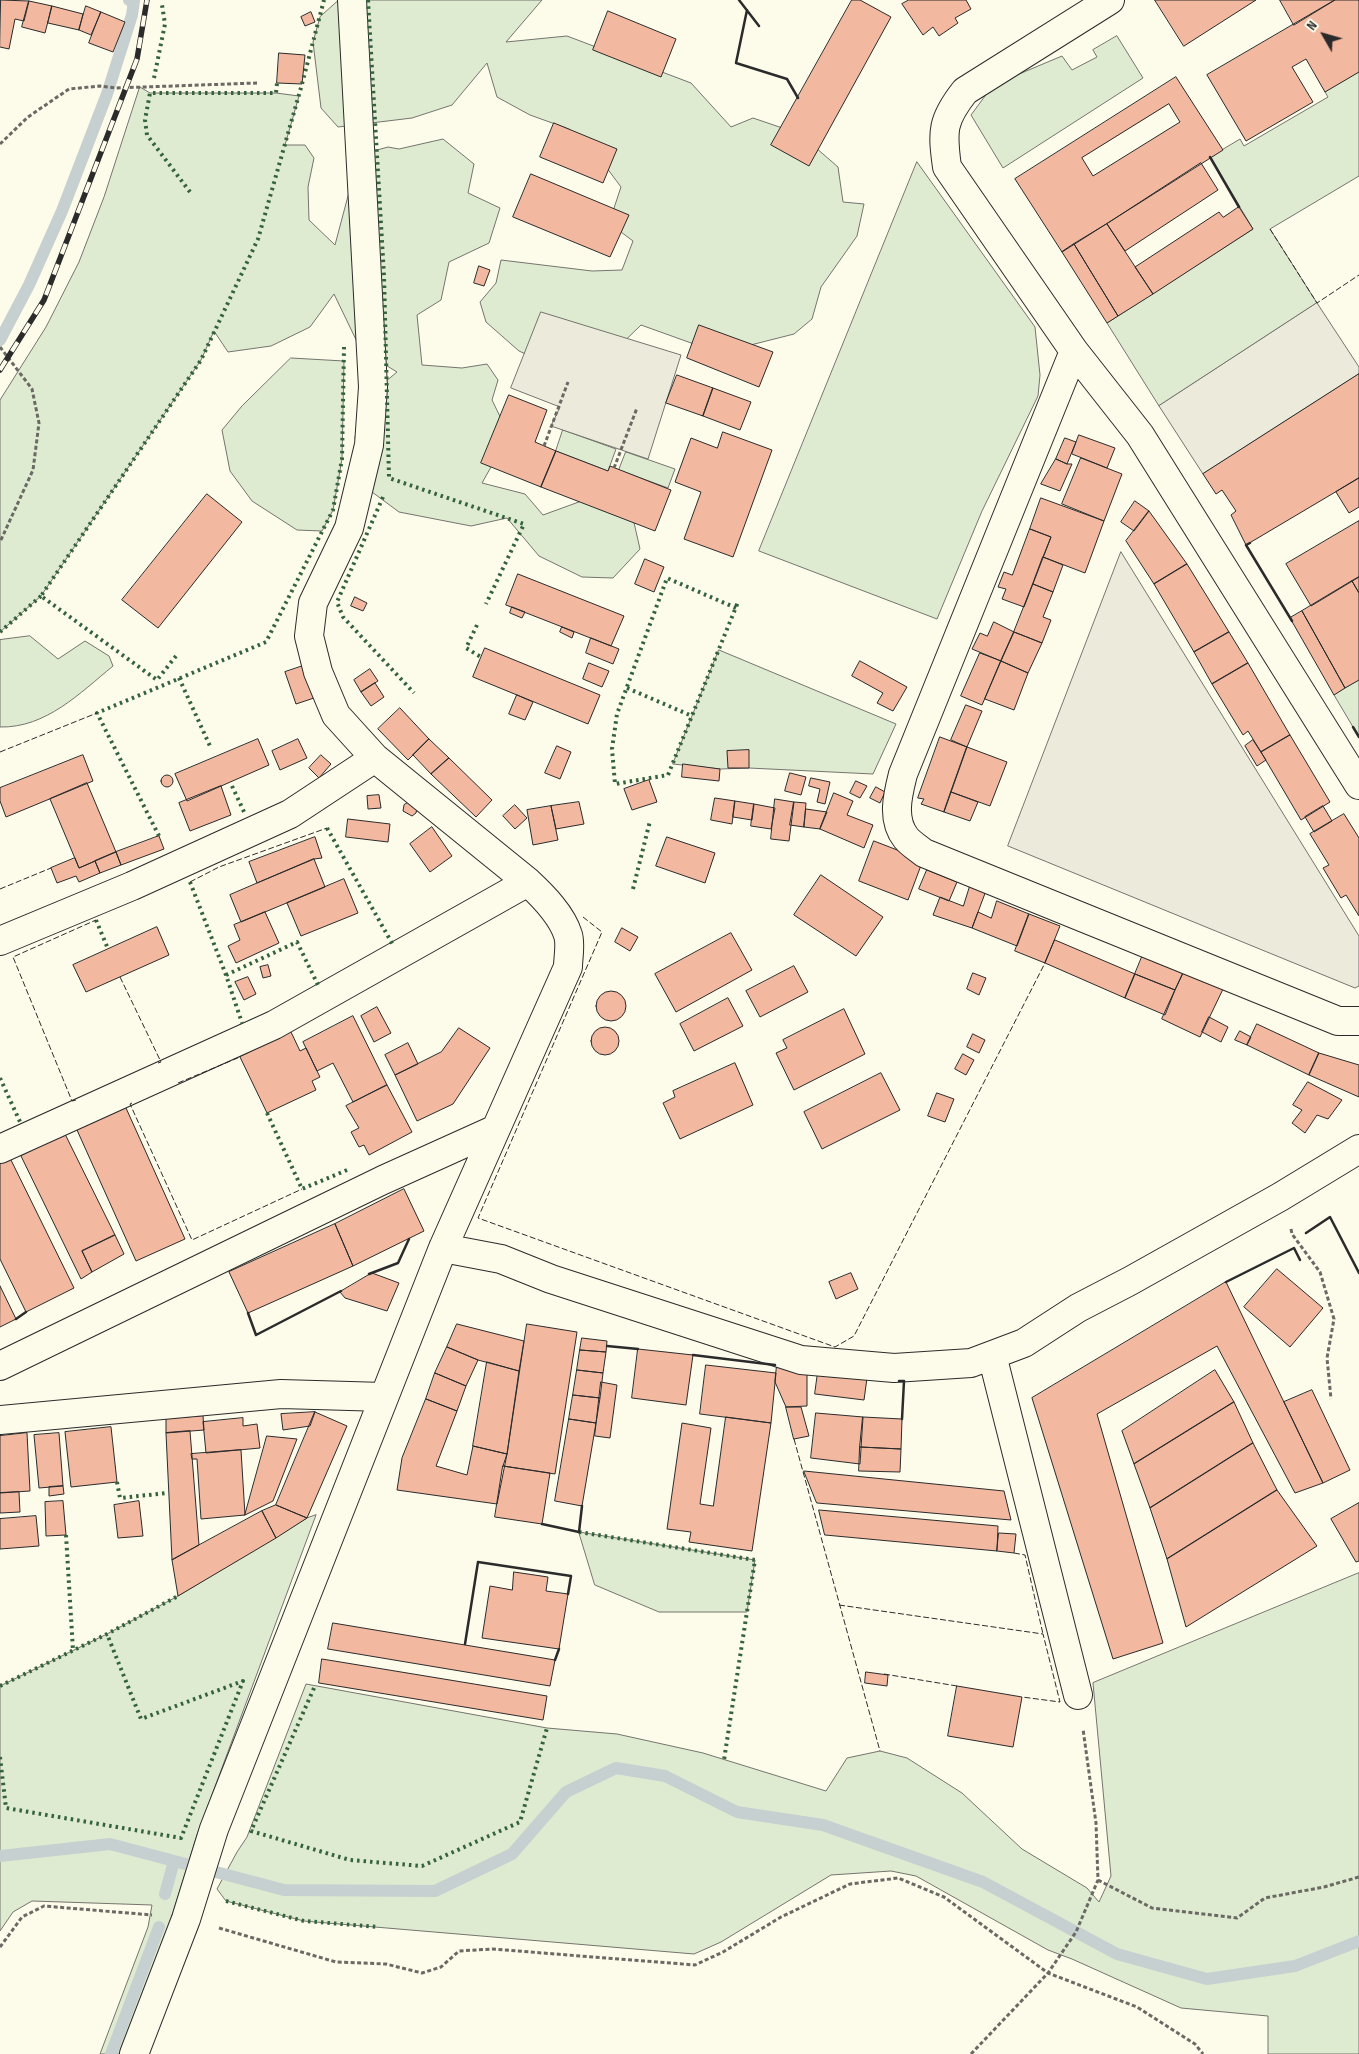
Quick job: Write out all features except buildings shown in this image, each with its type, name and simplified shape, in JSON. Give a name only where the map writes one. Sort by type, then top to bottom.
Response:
[{"type":"street","points":[[134,2054],[186,1919],[214,1829],[443,1248],[568,967],[569,937],[560,919],[528,882],[375,758],[336,715],[318,672],[309,636],[313,602],[349,528],[369,445],[372,397],[352,0]]},
{"type":"street","points":[[1110,0],[965,91],[951,109],[945,124],[944,141],[947,167],[1074,350],[1140,435],[1359,785]]},
{"type":"street","points":[[1074,350],[903,774],[897,797],[897,818],[906,837],[924,853],[1338,1021],[1359,1021]]},
{"type":"street","points":[[0,941],[132,886],[290,814],[375,758]]},
{"type":"street","points":[[0,1149],[274,1024],[528,882]]},
{"type":"street","points":[[0,1366],[383,1180],[496,1130]]},
{"type":"street","points":[[443,1248],[501,1259],[551,1279],[801,1360],[894,1368],[971,1364],[1024,1343],[1078,1308],[1280,1197],[1359,1149]]},
{"type":"street","points":[[992,1355],[1078,1695]]},
{"type":"street","points":[[0,1420],[281,1394],[384,1397]]},
{"type":"path","points":[[0,144],[28,117],[69,89],[100,86],[116,88],[257,83]]},
{"type":"path","points":[[0,542],[33,470],[39,424],[32,389],[2,348]]},
{"type":"path","points":[[544,446],[568,382]]},
{"type":"path","points":[[614,468],[637,408]]},
{"type":"path","points":[[1280,1197],[1292,1234],[1320,1272],[1334,1319],[1327,1358],[1331,1399]]},
{"type":"path","points":[[971,2054],[1048,1973],[1076,1932],[1098,1880],[1096,1823],[1078,1695]]},
{"type":"path","points":[[1098,1880],[1152,1908],[1237,1918],[1265,1898],[1324,1887],[1359,1877]]},
{"type":"path","points":[[0,1947],[22,1917],[44,1906],[135,1912],[186,1919],[336,1962],[386,1964],[422,1973],[441,1967],[459,1951],[492,1949],[694,1965],[723,1952],[781,1917],[850,1884],[898,1878],[944,1897],[1048,1973],[1137,2007],[1195,2044],[1203,2054]]},
{"type":"green space","points":[[339,0],[542,0],[506,42],[567,36],[691,83],[731,127],[753,118],[800,134],[838,167],[843,202],[864,204],[857,236],[821,287],[812,319],[794,334],[719,353],[641,325],[602,363],[561,370],[519,351],[486,322],[480,302],[496,283],[501,260],[592,271],[622,270],[633,241],[609,223],[621,187],[595,152],[569,129],[530,115],[497,97],[487,63],[452,105],[412,118],[338,127],[321,108],[313,42],[320,17]]},
{"type":"green space","points":[[1117,36],[1143,78],[1003,168],[971,115],[988,92],[1012,77],[1062,56],[1072,70],[1097,57],[1093,50]]},
{"type":"green space","points":[[1359,72],[1359,176],[1270,229],[1317,303],[1159,406],[1107,323],[1253,229],[1210,157],[1240,139],[1244,146],[1328,97],[1325,92]]},
{"type":"green space","points":[[140,87],[150,93],[276,93],[299,96],[285,145],[305,145],[314,158],[308,187],[309,220],[335,245],[353,177],[370,152],[388,147],[399,149],[443,139],[474,164],[468,193],[500,208],[489,243],[449,262],[441,300],[417,315],[422,365],[462,368],[487,364],[498,380],[492,400],[509,435],[482,483],[525,494],[543,515],[598,495],[630,505],[640,549],[613,578],[582,577],[539,556],[507,518],[471,526],[399,512],[372,492],[355,438],[360,403],[397,372],[361,350],[334,294],[310,327],[271,346],[228,352],[214,331],[201,360],[41,596],[0,632],[0,400],[46,327],[79,262],[104,197]]},
{"type":"green space","points":[[917,162],[1035,327],[1040,375],[1038,396],[982,511],[937,619],[759,551]]},
{"type":"green space","points":[[291,358],[344,361],[342,459],[333,510],[322,531],[297,530],[252,501],[230,471],[222,430],[242,406]]},
{"type":"green space","points":[[563,430],[616,449],[608,471],[556,451]]},
{"type":"green space","points":[[626,452],[675,469],[668,488],[619,470]]},
{"type":"green space","points":[[30,636],[58,659],[85,641],[109,656],[113,666],[75,697],[47,715],[17,726],[0,727],[0,640]]},
{"type":"green space","points":[[719,650],[896,724],[873,774],[749,768],[720,769],[673,764]]},
{"type":"green space","points":[[1359,680],[1359,737],[1334,695]]},
{"type":"green space","points":[[316,1515],[197,1835],[169,1925],[146,1990],[119,2054],[100,2054],[148,1927],[152,1905],[32,1901],[13,1912],[0,1931],[0,1686],[107,1634],[178,1596],[307,1518]]},
{"type":"green space","points":[[579,1532],[755,1560],[747,1612],[659,1612],[595,1585]]},
{"type":"green space","points":[[1359,1573],[1359,2054],[1268,2054],[1268,2016],[1181,2008],[1048,1950],[916,1876],[891,1871],[831,1875],[721,1942],[694,1954],[304,1921],[226,1901],[217,1889],[247,1837],[306,1684],[547,1728],[617,1734],[703,1753],[826,1791],[847,1758],[880,1751],[907,1758],[962,1793],[1022,1849],[1087,1888],[1099,1902],[1111,1876],[1093,1683]]},
{"type":"shaded area","points":[[1317,303],[1359,367],[1359,374],[1203,474],[1159,406]]},
{"type":"shaded area","points":[[541,312],[681,355],[648,459],[551,426],[560,407],[511,388]]},
{"type":"shaded area","points":[[1121,552],[1359,936],[1359,986],[1355,988],[1008,846]]},
{"type":"waterway","points":[[0,340],[29,285],[62,211],[107,94],[132,15],[134,1],[129,0]]},
{"type":"waterway","points":[[0,1856],[110,1844],[284,1890],[435,1891],[512,1854],[566,1792],[616,1768],[665,1776],[737,1812],[823,1825],[983,1882],[1117,1954],[1207,1979],[1295,1966],[1359,1941]]},
{"type":"waterway","points":[[165,1894],[174,1861]]},
{"type":"waterway","points":[[111,2054],[159,1927]]},
{"type":"railway","points":[[0,370],[44,300],[137,59],[147,0]]},
{"type":"hedge","points":[[176,656],[157,680],[41,596],[201,360],[258,239],[324,0]]},
{"type":"hedge","points":[[368,0],[384,276],[389,478],[524,524],[486,604]]},
{"type":"hedge","points":[[154,78],[165,24],[162,5]]},
{"type":"hedge","points":[[190,192],[147,135],[145,120],[150,93],[276,93],[277,83]]},
{"type":"hedge","points":[[159,836],[97,713],[266,642],[333,510],[342,459],[344,347]]},
{"type":"hedge","points":[[383,497],[337,602],[343,617],[414,693]]},
{"type":"hedge","points":[[736,608],[667,578],[617,714],[612,749],[615,784],[668,775],[738,602]]},
{"type":"hedge","points":[[0,632],[41,596]]},
{"type":"hedge","points":[[477,625],[466,648],[481,657]]},
{"type":"hedge","points":[[179,678],[210,746]]},
{"type":"hedge","points":[[627,688],[692,716]]},
{"type":"hedge","points":[[232,786],[245,814]]},
{"type":"hedge","points":[[633,889],[650,821]]},
{"type":"hedge","points":[[327,828],[393,945]]},
{"type":"hedge","points":[[190,882],[226,975],[242,1023]]},
{"type":"hedge","points":[[96,920],[108,949]]},
{"type":"hedge","points":[[226,975],[297,942],[318,985]]},
{"type":"hedge","points":[[0,1078],[21,1124]]},
{"type":"hedge","points":[[267,1113],[302,1189],[347,1170]]},
{"type":"hedge","points":[[117,1482],[120,1498],[167,1493]]},
{"type":"hedge","points":[[579,1532],[755,1560],[724,1760]]},
{"type":"hedge","points":[[66,1535],[73,1650]]},
{"type":"hedge","points":[[0,1686],[107,1634],[178,1596]]},
{"type":"hedge","points":[[0,1757],[6,1808],[181,1838],[243,1681],[141,1719],[107,1634]]},
{"type":"hedge","points":[[314,1688],[251,1831],[350,1860],[422,1866],[520,1822],[547,1728]]},
{"type":"hedge","points":[[226,1901],[304,1921],[379,1927]]},
{"type":"fence","points":[[1270,229],[1317,303],[1359,275]]},
{"type":"fence","points":[[0,752],[97,713]]},
{"type":"fence","points":[[190,882],[219,867],[327,828]]},
{"type":"fence","points":[[0,889],[51,868]]},
{"type":"fence","points":[[583,917],[602,932],[478,1218],[835,1347],[854,1336],[1045,963]]},
{"type":"fence","points":[[76,1100],[72,1101],[13,957],[96,920]]},
{"type":"fence","points":[[120,977],[161,1062],[158,1063]]},
{"type":"fence","points":[[178,1083],[240,1057]]},
{"type":"fence","points":[[132,1103],[130,1104],[192,1240],[302,1189]]},
{"type":"fence","points":[[794,1439],[880,1751]]},
{"type":"fence","points":[[1014,1553],[1025,1555],[1043,1634]]},
{"type":"fence","points":[[839,1605],[1043,1634],[1060,1702],[1022,1697]]},
{"type":"fence","points":[[884,1674],[957,1686]]},
{"type":"wall","points":[[739,0],[759,26]]},
{"type":"wall","points":[[747,10],[736,63],[787,79],[798,98]]},
{"type":"wall","points":[[1210,157],[1239,207]]},
{"type":"wall","points":[[1250,543],[1246,545],[1292,621]]},
{"type":"wall","points":[[1353,727],[1359,737]]},
{"type":"wall","points":[[1306,1233],[1330,1217],[1359,1273]]},
{"type":"wall","points":[[369,1274],[398,1263],[409,1239]]},
{"type":"wall","points":[[1226,1282],[1294,1248],[1300,1260]]},
{"type":"wall","points":[[248,1313],[256,1335],[341,1291]]},
{"type":"wall","points":[[16,1319],[26,1312]]},
{"type":"wall","points":[[607,1346],[638,1349]]},
{"type":"wall","points":[[693,1355],[775,1365]]},
{"type":"wall","points":[[899,1381],[904,1381],[902,1419]]},
{"type":"wall","points":[[542,1524],[579,1532],[582,1506]]},
{"type":"wall","points":[[465,1644],[478,1562],[571,1576],[568,1594]]},
{"type":"wall","points":[[555,1660],[559,1649]]}]
